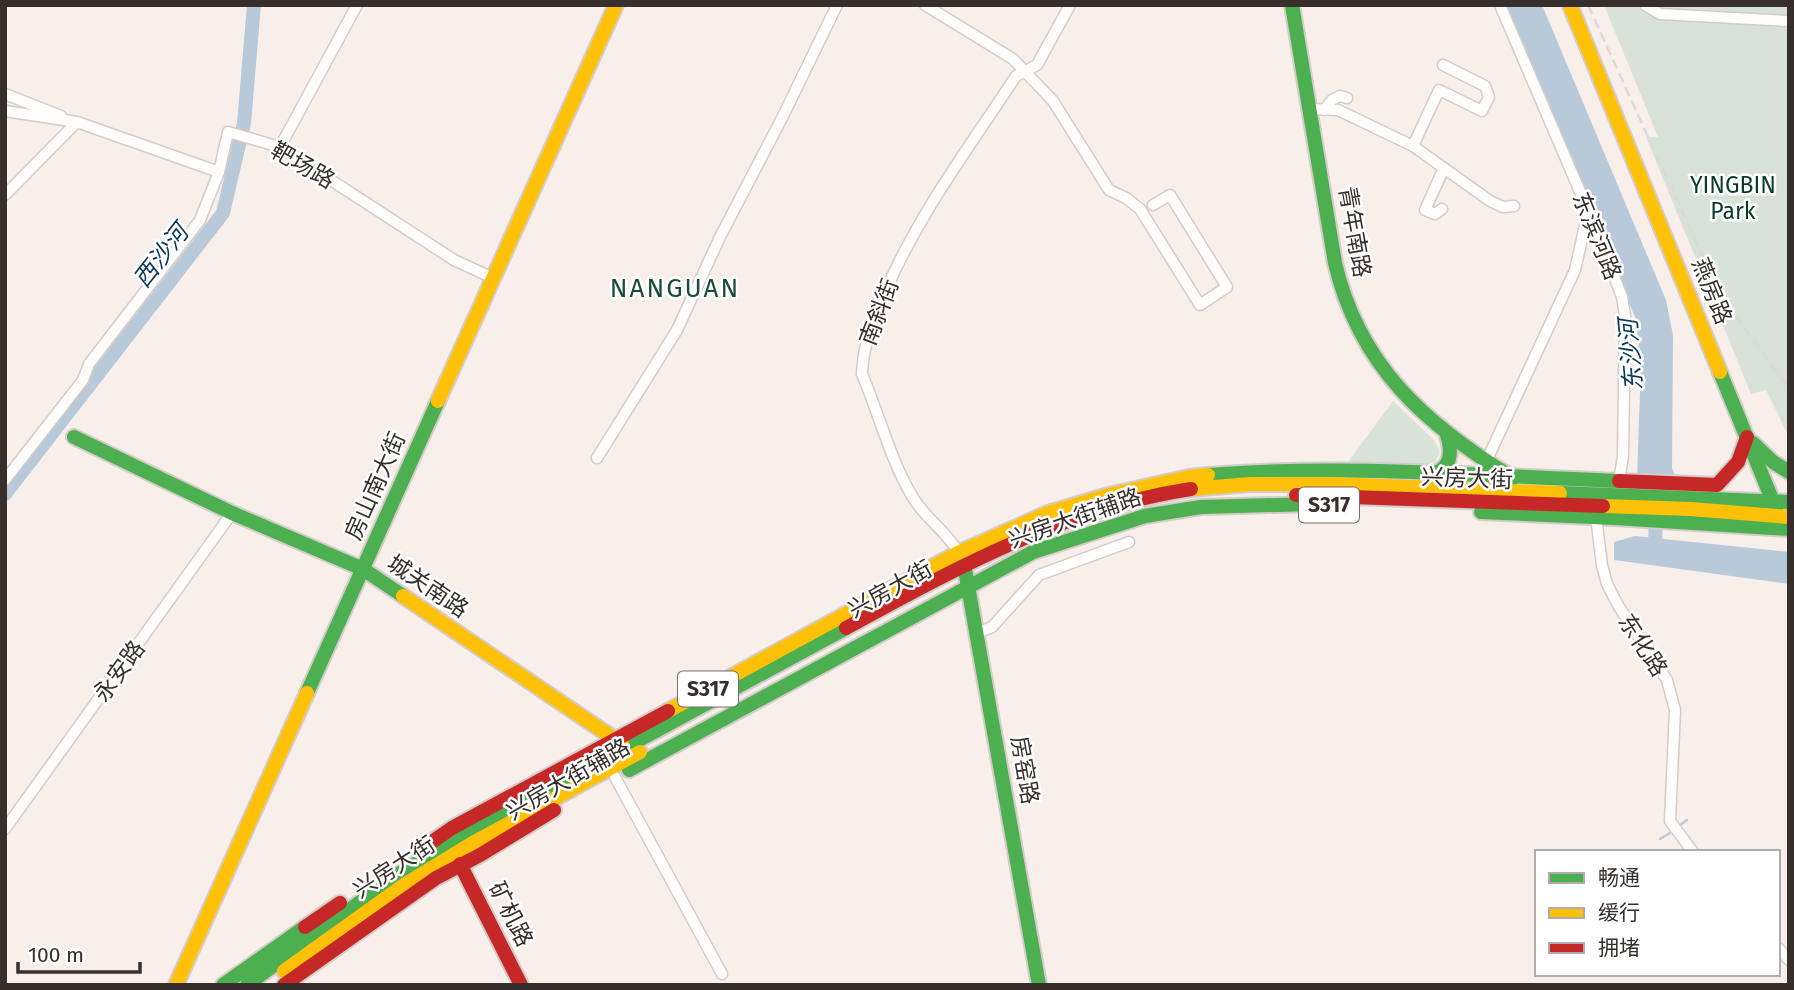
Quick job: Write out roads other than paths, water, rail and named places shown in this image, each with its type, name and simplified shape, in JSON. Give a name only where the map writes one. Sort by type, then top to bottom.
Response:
[{"type":"main road","name":"房山南大街","points":[[176,985],[616,5]]},
{"type":"main road","name":"青年南路","points":[[1293,5],[1317,109],[1337,272],[1344,298],[1370,351],[1388,377],[1446,433],[1514,479]]},
{"type":"main road","name":"燕房路","points":[[1570,5],[1773,501],[1784,517]]},
{"type":"main road","points":[[1426,475],[1443,471],[1450,462],[1452,451],[1446,433]]},
{"type":"main road","name":"城关南路","points":[[74,437],[232,513],[363,569],[620,743]]},
{"type":"main road","points":[[1693,503],[1717,485],[1738,462],[1747,437],[1773,462],[1789,472]]},
{"type":"main road","name":"兴房大街","points":[[247,985],[272,979],[404,885],[471,844],[856,634],[964,569],[1036,518],[1129,490],[1189,477],[1263,471],[1514,479],[1616,501]]},
{"type":"main road","points":[[1279,484],[1327,471]]},
{"type":"main road","points":[[1514,479],[1555,493]]},
{"type":"main road","name":"兴房大街","points":[[223,985],[452,828],[964,569],[1028,544],[1106,508],[1141,498],[1199,488],[1279,484],[1555,493],[1616,501]]},
{"type":"main road","points":[[1106,508],[1129,490]]},
{"type":"main road","name":"兴房大街","points":[[1063,527],[1140,508],[1198,499],[1258,494],[1472,501],[1616,501]]},
{"type":"main road","points":[[1472,501],[1493,513]]},
{"type":"main road","points":[[1616,501],[1693,503],[1784,517]]},
{"type":"main road","points":[[1596,517],[1616,501],[1789,502]]},
{"type":"main road","points":[[1693,503],[1789,529]]},
{"type":"main road","name":"兴房大街辅路","points":[[272,979],[436,878],[549,813],[830,662],[873,636],[964,569],[1032,552],[1145,516],[1200,507],[1321,505],[1596,517]]},
{"type":"main road","points":[[1036,518],[1063,527],[1049,547]]},
{"type":"main road","name":"房窑路","points":[[964,569],[1039,985]]},
{"type":"main road","points":[[856,634],[873,636]]},
{"type":"main road","name":"兴房大街","points":[[272,979],[338,917],[397,875],[620,743]]},
{"type":"main road","points":[[522,816],[549,813]]},
{"type":"main road","points":[[436,878],[471,844]]},
{"type":"main road","name":"矿机路","points":[[460,864],[522,985]]},
{"type":"main road","name":"兴房大街","points":[[305,927],[338,917]]},
{"type":"street","points":[[280,147],[357,5]]},
{"type":"street","points":[[597,458],[677,330],[720,237],[837,5]]},
{"type":"street","points":[[925,5],[1013,59],[1053,101],[1109,190],[1140,209],[1200,305],[1227,287],[1170,195],[1153,205]]},
{"type":"street","name":"南斜街","points":[[964,569],[954,543],[912,498],[862,374],[863,355],[869,331],[901,254],[925,212],[1016,76],[1037,65],[1070,5]]},
{"type":"street","name":"东滨河路","points":[[1500,5],[1622,297],[1625,315],[1623,456],[1616,501]]},
{"type":"street","points":[[1645,5],[1660,14],[1789,21]]},
{"type":"street","points":[[1413,146],[1439,90],[1482,111],[1489,97],[1485,86],[1443,65]]},
{"type":"street","points":[[5,94],[219,172]]},
{"type":"street","points":[[1317,109],[1340,96],[1348,98]]},
{"type":"street","points":[[1317,109],[1338,110],[1413,146],[1490,201],[1503,207],[1514,206]]},
{"type":"street","points":[[5,111],[77,122]]},
{"type":"street","points":[[5,195],[77,122]]},
{"type":"street","name":"靶场路","points":[[5,480],[83,380],[89,364],[200,220],[219,172],[228,132],[280,147],[454,260],[493,278]]},
{"type":"street","points":[[1442,209],[1435,214],[1425,210],[1444,168]]},
{"type":"street","points":[[1486,462],[1575,270],[1588,211]]},
{"type":"street","name":"永安路","points":[[5,829],[232,513]]},
{"type":"street","name":"东化路","points":[[1596,517],[1607,584],[1667,680],[1675,710],[1670,821],[1692,850]]},
{"type":"street","points":[[977,633],[992,627],[1039,575],[1129,542]]},
{"type":"street","points":[[615,777],[722,974]]},
{"type":"water","points":[[1506,5],[1542,5],[1666,300],[1673,335],[1672,468],[1676,477],[1637,476],[1641,366],[1636,320]]},
{"type":"water","points":[[1635,536],[1789,552],[1789,584],[1614,560],[1614,542]]},
{"type":"waterway","name":"西沙河","points":[[5,494],[223,213],[244,123],[254,5]]},
{"type":"waterway","name":"东沙河","points":[[1656,509],[1655,550],[1660,551]]},
{"type":"waterway","points":[[1679,826],[1687,820]]},
{"type":"waterway","points":[[1660,839],[1670,833]]},
{"type":"railway","points":[[1588,5],[1721,297],[1789,388]]},
{"type":"district","name":"NANGUAN","points":[[675,288]]},
{"type":"park label","name":"YINGBIN Park","points":[[1733,198]]}]
